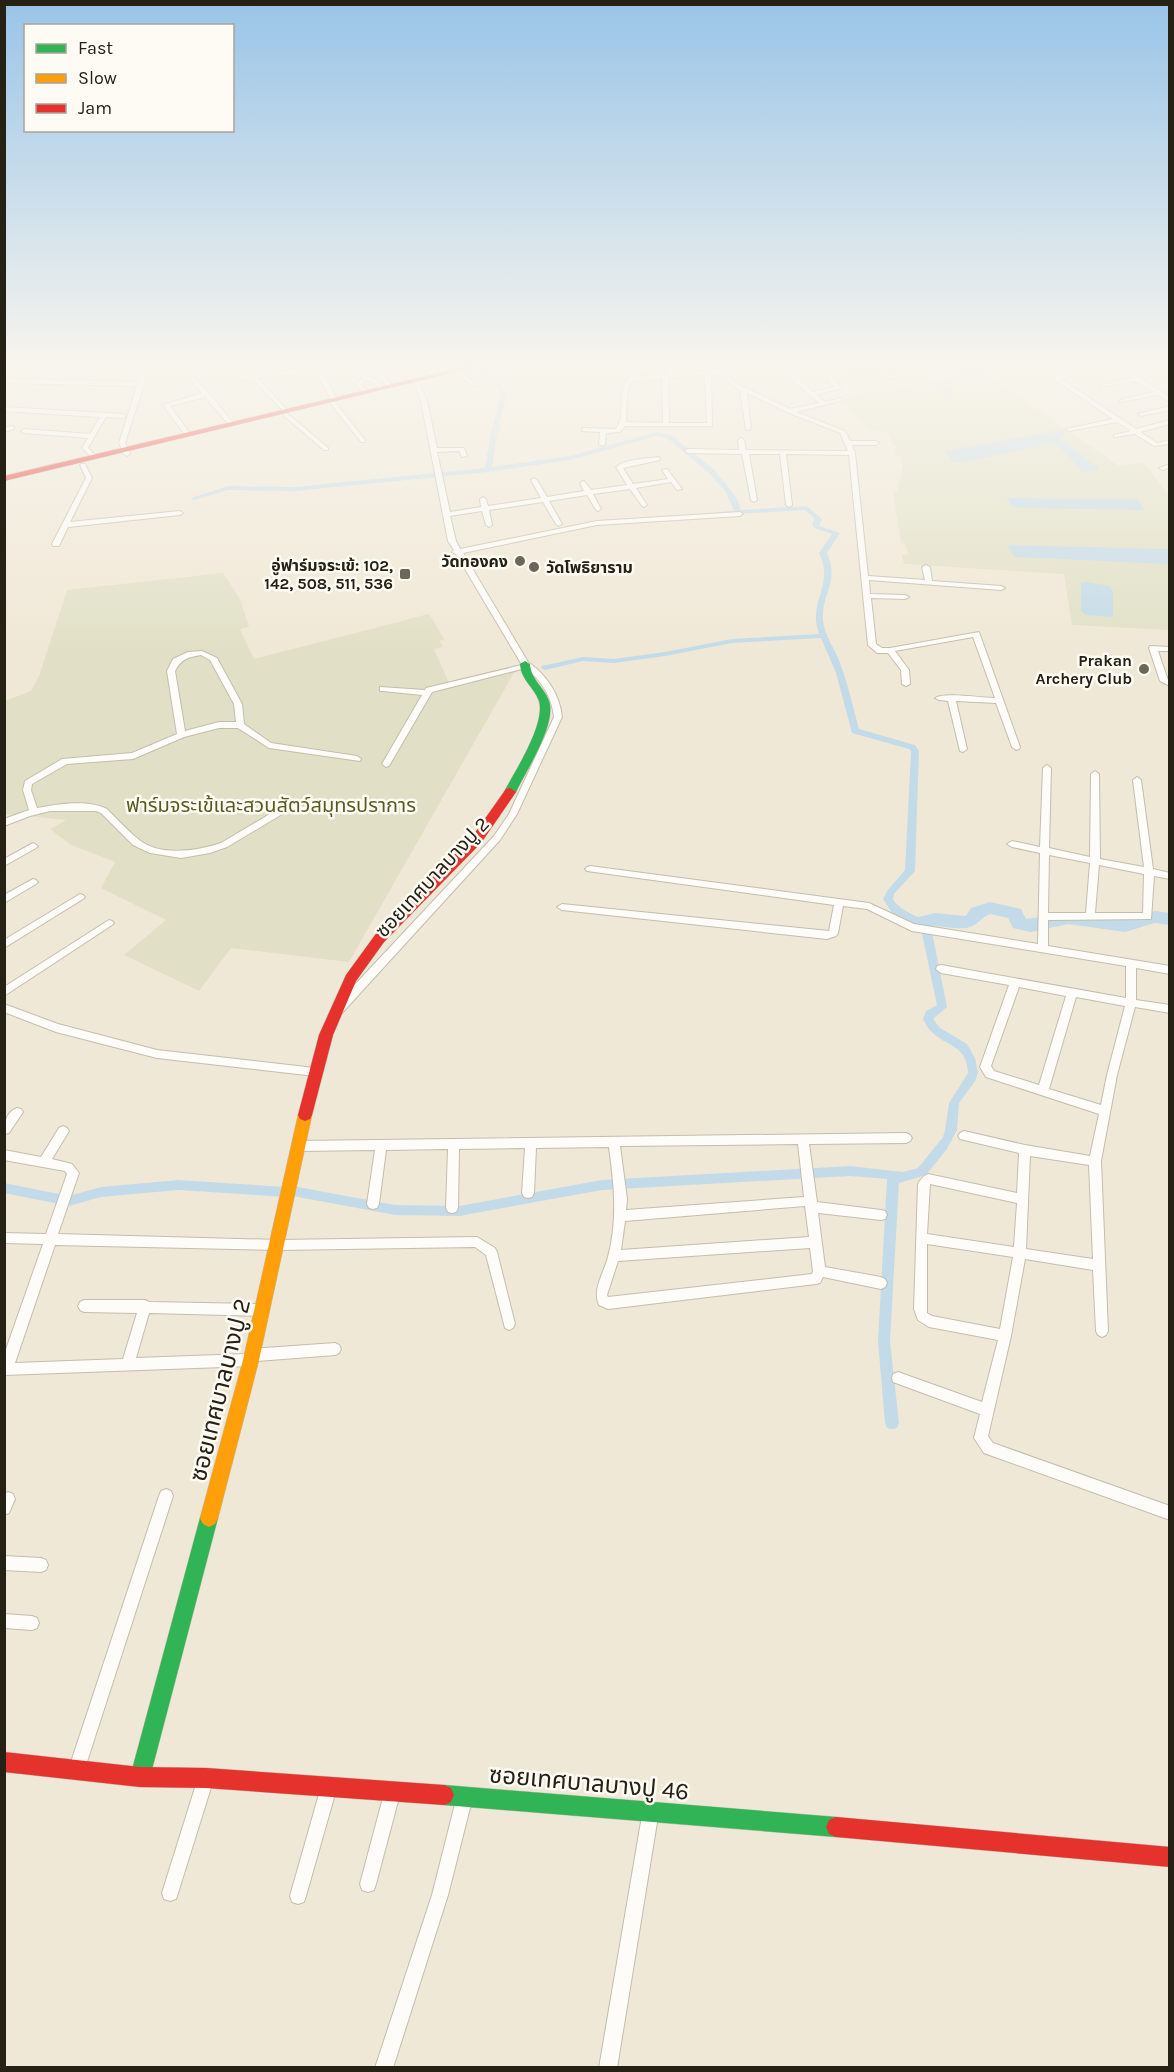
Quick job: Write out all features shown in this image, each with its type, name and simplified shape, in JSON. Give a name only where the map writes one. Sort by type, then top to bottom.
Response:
[{"type":"street","points":[[4,479],[83,460]]},
{"type":"street","points":[[4,484],[101,460]]},
{"type":"street","name":"ซอยเทศบาลบางปู 2","points":[[140,1777],[252,1357],[279,1245],[315,1072],[336,1012],[349,982],[363,962],[397,923],[471,848],[495,818],[546,716],[544,699],[456,552],[437,460]]},
{"type":"street","points":[[644,505],[619,467],[654,460]]},
{"type":"street","points":[[746,460],[754,500]]},
{"type":"street","points":[[784,460],[789,506]]},
{"type":"street","points":[[853,460],[872,645],[880,651],[890,650],[976,634],[1016,747]]},
{"type":"street","points":[[56,544],[90,478],[83,465]]},
{"type":"street","points":[[665,470],[679,489]]},
{"type":"street","points":[[534,480],[559,524]]},
{"type":"street","points":[[447,514],[486,510],[673,480]]},
{"type":"street","points":[[583,483],[598,509]]},
{"type":"street","points":[[483,499],[489,525]]},
{"type":"street","points":[[65,525],[180,513]]},
{"type":"street","points":[[456,552],[597,523],[740,514]]},
{"type":"street","points":[[926,567],[929,583]]},
{"type":"street","points":[[865,578],[1001,588]]},
{"type":"street","points":[[867,596],[905,597]]},
{"type":"street","points":[[1170,649],[1154,648],[1164,681],[1170,684]]},
{"type":"street","points":[[890,650],[905,670],[906,684]]},
{"type":"street","points":[[181,735],[171,671],[176,662],[191,654],[202,653],[213,658],[238,704],[240,725]]},
{"type":"street","points":[[383,689],[426,693],[442,685],[524,665]]},
{"type":"street","points":[[387,764],[426,693]]},
{"type":"street","points":[[939,698],[998,700]]},
{"type":"street","points":[[951,698],[963,749]]},
{"type":"street","points":[[33,810],[27,790],[28,783],[58,763],[133,756],[181,735],[219,725],[240,725],[249,729],[264,744],[357,759]]},
{"type":"street","points":[[1043,949],[1043,850],[1047,768]]},
{"type":"street","points":[[1090,917],[1095,861],[1095,774]]},
{"type":"street","points":[[1043,916],[1148,917],[1149,872],[1137,780]]},
{"type":"street","points":[[4,823],[33,810],[55,807],[98,808],[136,843],[150,850],[181,855],[224,845],[288,807],[335,812]]},
{"type":"street","points":[[1012,844],[1170,876]]},
{"type":"street","points":[[4,863],[33,846]]},
{"type":"street","points":[[590,869],[874,908],[912,927],[1170,970]]},
{"type":"street","points":[[4,900],[33,882]]},
{"type":"street","points":[[4,945],[80,897]]},
{"type":"street","points":[[562,907],[827,935],[833,933],[839,903]]},
{"type":"street","points":[[4,992],[109,922]]},
{"type":"street","points":[[1102,1331],[1095,1161],[1131,1003],[1131,964]]},
{"type":"street","points":[[940,969],[1170,1009]]},
{"type":"street","points":[[1014,982],[985,1066],[990,1074],[1105,1111]]},
{"type":"street","points":[[1043,1092],[1072,993]]},
{"type":"street","points":[[8,1014],[157,1054],[315,1072]]},
{"type":"street","points":[[5,1130],[17,1112]]},
{"type":"street","points":[[44,1162],[63,1131]]},
{"type":"street","points":[[964,1136],[1025,1150],[1095,1161]]},
{"type":"street","points":[[299,1146],[906,1138]]},
{"type":"street","points":[[614,1142],[621,1199],[614,1256],[601,1295],[603,1301],[608,1303],[812,1281],[819,1277],[803,1139]]},
{"type":"street","points":[[528,1193],[531,1143]]},
{"type":"street","points":[[452,1208],[454,1144]]},
{"type":"street","points":[[374,1204],[381,1145]]},
{"type":"street","points":[[1025,1150],[1020,1252],[1005,1336],[981,1438],[989,1448],[1170,1512]]},
{"type":"street","points":[[4,1155],[68,1167],[73,1173],[5,1369],[128,1365],[335,1350]]},
{"type":"street","points":[[1005,1336],[929,1321],[922,1316],[920,1309],[921,1238],[924,1184],[928,1179],[1021,1199]]},
{"type":"street","points":[[620,1216],[811,1204],[881,1215]]},
{"type":"street","points":[[4,1238],[279,1245],[477,1242],[485,1245],[491,1252],[509,1324]]},
{"type":"street","points":[[921,1238],[1098,1265]]},
{"type":"street","points":[[614,1256],[816,1242]]},
{"type":"street","points":[[819,1271],[881,1283]]},
{"type":"street","points":[[84,1306],[262,1310]]},
{"type":"street","points":[[128,1365],[145,1306]]},
{"type":"street","points":[[898,1378],[987,1410]]},
{"type":"street","points":[[77,1768],[166,1496]]},
{"type":"street","points":[[4,1563],[41,1564]]},
{"type":"street","points":[[4,1621],[32,1623]]},
{"type":"street","name":"ซอยเทศบาลบางปู 46","points":[[4,1762],[77,1768],[140,1777],[206,1778],[393,1790],[651,1810],[1170,1857]]},
{"type":"street","points":[[171,1893],[206,1778]]},
{"type":"street","points":[[298,1896],[329,1787]]},
{"type":"street","points":[[368,1884],[393,1790]]},
{"type":"street","points":[[384,2067],[440,1895],[465,1796]]},
{"type":"street","points":[[608,2067],[651,1810]]},
{"type":"green space","points":[[901,460],[1110,460],[1119,466],[1143,462],[1169,495],[1169,630],[1072,625],[1064,574],[904,564],[902,555],[908,554],[905,544],[901,543],[893,492],[898,491],[903,464]]},
{"type":"green space","name":"ฟาร์มจระเข้และสวนสัตว์สมุทรปราการ","points":[[223,573],[240,599],[249,627],[240,629],[254,659],[429,614],[444,639],[440,641],[443,647],[434,649],[450,685],[515,671],[349,962],[231,948],[199,991],[124,955],[166,920],[101,888],[115,862],[71,845],[50,829],[66,820],[5,814],[5,701],[31,691],[39,676],[67,590]]},
{"type":"water","points":[[950,460],[974,460],[958,463]]},
{"type":"water","points":[[1071,460],[1088,460],[1099,468],[1083,472]]},
{"type":"water","points":[[1006,498],[1134,499],[1138,500],[1144,510],[1014,507]]},
{"type":"water","points":[[1008,546],[1169,549],[1169,564],[1014,557]]},
{"type":"water","points":[[1081,583],[1110,586],[1113,592],[1113,617],[1086,615],[1081,611]]},
{"type":"waterway","points":[[488,470],[490,460]]},
{"type":"waterway","points":[[488,470],[558,460]]},
{"type":"waterway","points":[[697,460],[729,491],[738,512]]},
{"type":"waterway","points":[[194,498],[228,488],[295,489],[488,470]]},
{"type":"waterway","points":[[717,514],[807,508],[819,519],[815,524],[816,527],[836,533],[823,553],[829,571],[819,619],[840,673],[855,731],[912,747],[915,751],[910,871],[890,893],[888,899],[896,910],[926,927],[942,1007],[930,1014],[928,1019],[941,1034],[963,1047],[970,1058],[973,1073],[954,1103],[951,1130],[947,1140],[922,1172],[893,1179],[884,1341],[892,1423]]},
{"type":"waterway","points":[[545,668],[583,659],[614,661],[732,641],[823,636]]},
{"type":"waterway","points":[[921,922],[935,919],[963,923],[976,918],[977,912],[990,908],[1015,913],[1019,924],[1025,925],[1068,918],[1125,926],[1155,917],[1170,919]]},
{"type":"waterway","points":[[298,1192],[395,1210],[459,1211],[602,1185],[850,1171],[899,1175]]},
{"type":"waterway","points":[[4,1188],[69,1201],[101,1192],[178,1185],[285,1192]]},
{"type":"traffic: fast","points":[[510,792],[539,733],[545,710],[544,701],[529,679],[525,664]]},
{"type":"traffic: fast","points":[[140,1777],[209,1518]]},
{"type":"traffic: fast","points":[[444,1795],[836,1827]]},
{"type":"traffic: slow","points":[[209,1518],[251,1360],[305,1115]]},
{"type":"traffic: jam","points":[[4,479],[85,460]]},
{"type":"traffic: jam","points":[[305,1115],[326,1035],[341,996],[351,978],[362,961],[399,918],[458,861],[476,840],[510,792]]},
{"type":"traffic: jam","points":[[4,1762],[140,1777],[206,1778],[444,1795]]},
{"type":"traffic: jam","points":[[836,1827],[1170,1857]]},
{"type":"place","name":"วัดทองคง","points":[[520,561]]},
{"type":"place","name":"วัดโพธิยาราม","points":[[534,567]]},
{"type":"place","name":"อู่ฟาร์มจระเข้: 102, 142, 508, 511, 536","points":[[405,574]]},
{"type":"place","name":"Prakan Archery Club","points":[[1144,669]]}]
